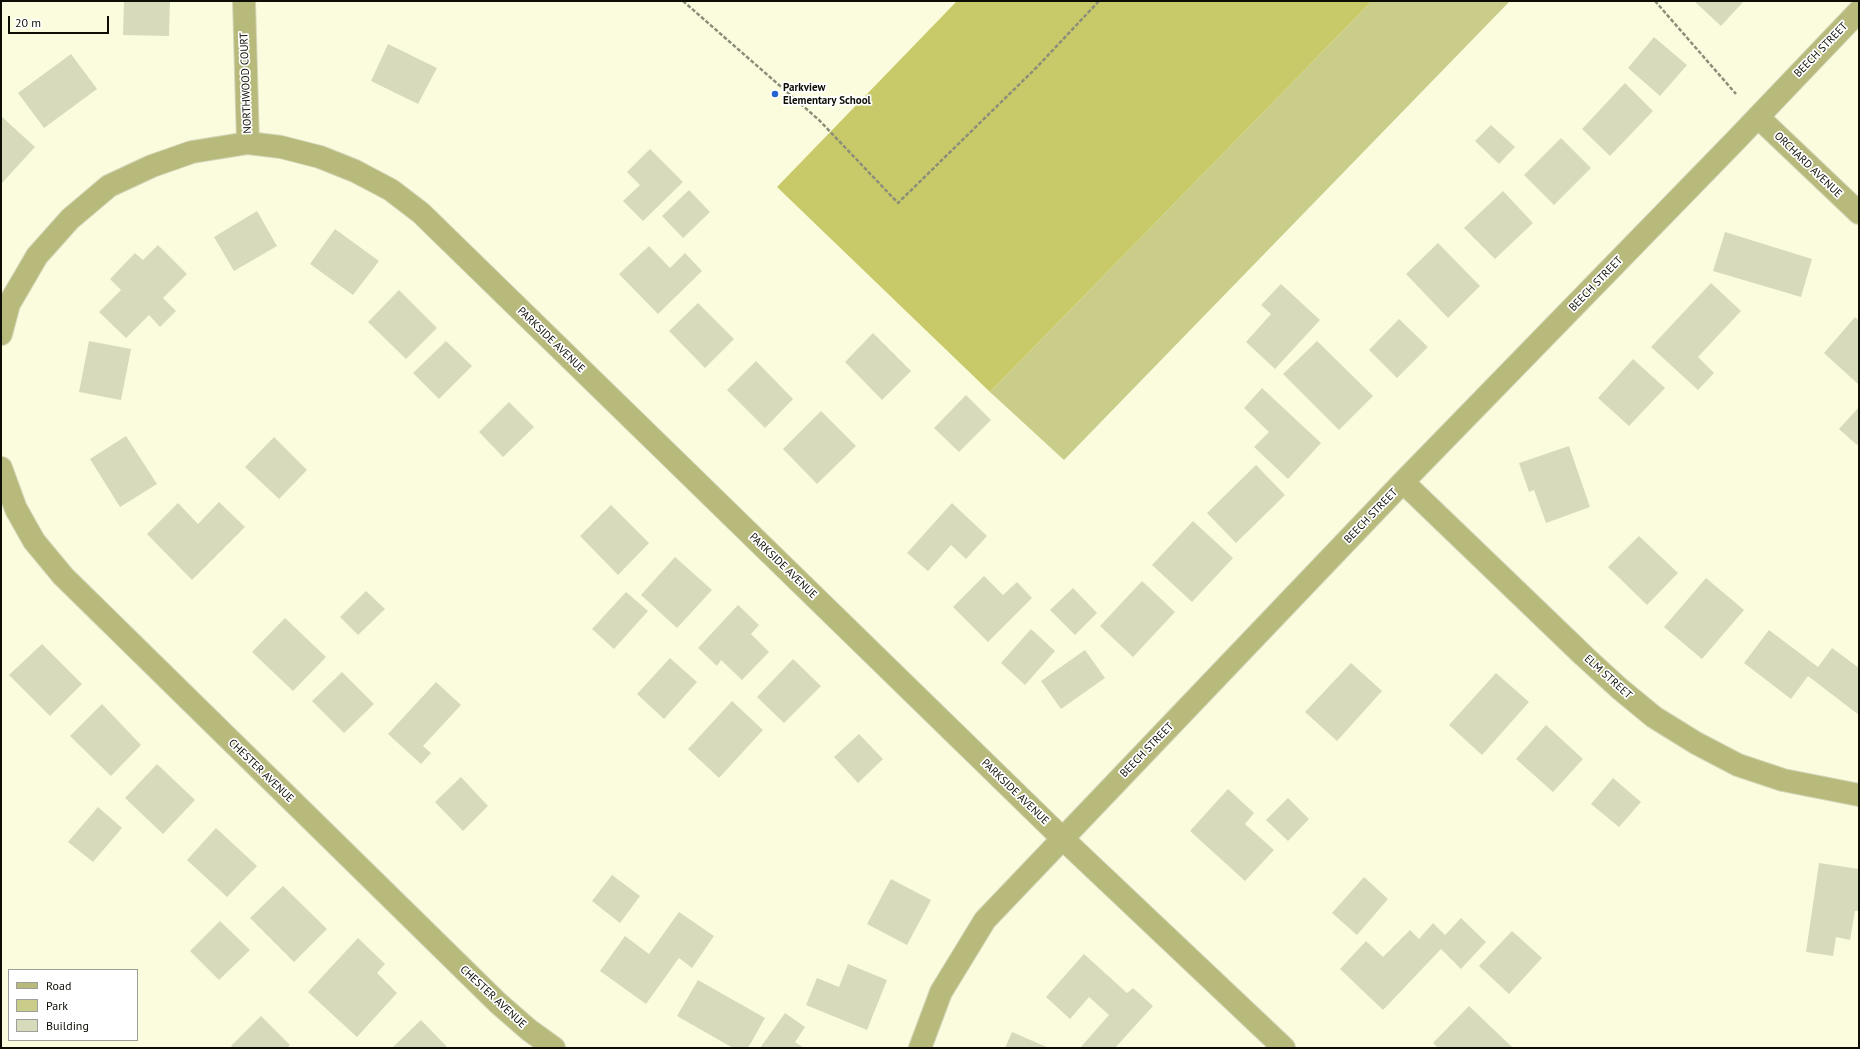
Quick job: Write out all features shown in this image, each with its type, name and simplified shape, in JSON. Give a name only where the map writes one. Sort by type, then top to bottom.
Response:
[{"type":"street","name":"NORTHWOOD COURT","points":[[1,334],[9,304],[37,256],[70,219],[109,186],[152,166],[192,152],[248,143],[244,1]]},
{"type":"street","name":"BEECH STREET","points":[[920,1048],[941,992],[985,920],[1403,482],[1859,11]]},
{"type":"street","name":"ORCHARD AVENUE","points":[[1758,117],[1859,213]]},
{"type":"street","name":"PARKSIDE AVENUE","points":[[248,143],[281,147],[320,157],[355,171],[391,190],[421,213],[1062,838],[1284,1048]]},
{"type":"street","name":"CHESTER AVENUE","points":[[1,468],[16,509],[34,540],[63,576],[498,1003],[529,1030],[554,1048]]},
{"type":"street","name":"ELM STREET","points":[[1403,482],[1584,656],[1620,689],[1654,717],[1696,743],[1738,765],[1783,780],[1859,795]]},
{"type":"path","points":[[683,1],[819,120],[898,203],[1037,67],[1099,1]]},
{"type":"path","points":[[1655,1],[1736,94]]},
{"type":"green space","points":[[1372,1],[1510,1],[1064,460],[990,392]]},
{"type":"shaded area","points":[[957,1],[1372,1],[990,392],[777,187]]},
{"type":"building","points":[[124,1],[170,1],[169,36],[123,35]]},
{"type":"building","points":[[1694,1],[1744,1],[1721,26]]},
{"type":"building","points":[[1654,37],[1687,65],[1660,96],[1628,68]]},
{"type":"building","points":[[388,44],[437,68],[418,104],[371,81]]},
{"type":"building","points":[[71,54],[97,89],[44,128],[18,93]]},
{"type":"building","points":[[1625,83],[1653,111],[1610,156],[1582,129]]},
{"type":"building","points":[[1,116],[35,147],[1,184]]},
{"type":"building","points":[[1491,125],[1515,147],[1499,164],[1475,141]]},
{"type":"building","points":[[1561,138],[1591,168],[1554,205],[1524,175]]},
{"type":"building","points":[[650,149],[683,182],[643,221],[623,201],[640,185],[627,172]]},
{"type":"building","points":[[689,190],[710,212],[683,238],[662,216]]},
{"type":"building","points":[[1503,191],[1533,223],[1495,259],[1464,228]]},
{"type":"building","points":[[257,211],[277,246],[234,271],[214,237]]},
{"type":"building","points":[[335,229],[379,261],[353,295],[310,264]]},
{"type":"building","points":[[1725,232],[1812,259],[1801,297],[1713,271]]},
{"type":"building","points":[[1438,243],[1480,286],[1448,318],[1406,274]]},
{"type":"building","points":[[158,245],[187,274],[163,298],[176,311],[160,327],[149,315],[126,338],[99,312],[121,290],[110,279],[135,253],[143,260]]},
{"type":"building","points":[[649,246],[670,268],[685,253],[702,271],[658,314],[619,274]]},
{"type":"building","points":[[1711,283],[1741,311],[1698,357],[1714,373],[1698,390],[1651,347]]},
{"type":"building","points":[[1281,284],[1320,320],[1275,369],[1246,342],[1271,314],[1261,305]]},
{"type":"building","points":[[399,290],[437,328],[406,359],[368,322]]},
{"type":"building","points":[[698,303],[734,339],[705,368],[669,331]]},
{"type":"building","points":[[1855,317],[1859,321],[1859,385],[1824,353]]},
{"type":"building","points":[[1399,319],[1428,347],[1397,378],[1369,350]]},
{"type":"building","points":[[873,333],[911,371],[882,400],[845,362]]},
{"type":"building","points":[[89,341],[131,349],[121,400],[79,392]]},
{"type":"building","points":[[446,341],[472,366],[439,399],[413,373]]},
{"type":"building","points":[[1317,341],[1373,396],[1339,430],[1283,374]]},
{"type":"building","points":[[1633,359],[1665,388],[1629,426],[1598,398]]},
{"type":"building","points":[[756,361],[793,399],[765,428],[727,390]]},
{"type":"building","points":[[1262,388],[1321,443],[1288,479],[1254,447],[1269,432],[1244,408]]},
{"type":"building","points":[[966,395],[991,420],[959,452],[934,428]]},
{"type":"building","points":[[509,402],[534,427],[503,457],[479,432]]},
{"type":"building","points":[[1859,407],[1859,442],[1857,445],[1839,429]]},
{"type":"building","points":[[821,411],[856,446],[817,484],[783,449]]},
{"type":"building","points":[[126,436],[157,484],[120,507],[90,459]]},
{"type":"building","points":[[274,437],[307,470],[279,499],[245,467]]},
{"type":"building","points":[[1569,446],[1590,507],[1546,523],[1534,490],[1529,492],[1519,463]]},
{"type":"building","points":[[1256,465],[1285,495],[1236,543],[1207,513]]},
{"type":"building","points":[[219,502],[245,527],[192,580],[147,534],[178,503],[198,524]]},
{"type":"building","points":[[952,503],[987,536],[966,559],[951,545],[928,571],[907,553]]},
{"type":"building","points":[[611,505],[649,543],[618,575],[580,536]]},
{"type":"building","points":[[1193,521],[1233,558],[1192,602],[1152,565]]},
{"type":"building","points":[[1639,536],[1678,573],[1647,605],[1608,567]]},
{"type":"building","points":[[675,557],[712,590],[677,628],[641,595]]},
{"type":"building","points":[[984,576],[1003,595],[1017,582],[1032,598],[988,642],[953,607]]},
{"type":"building","points":[[1706,578],[1744,610],[1702,659],[1664,627]]},
{"type":"building","points":[[1142,581],[1175,612],[1133,657],[1100,626]]},
{"type":"building","points":[[1073,588],[1097,613],[1075,635],[1050,610]]},
{"type":"building","points":[[366,591],[385,609],[358,635],[340,617]]},
{"type":"building","points":[[626,592],[648,611],[614,649],[592,629]]},
{"type":"building","points":[[738,605],[759,625],[751,634],[769,652],[742,680],[721,660],[717,666],[698,648]]},
{"type":"building","points":[[285,618],[326,657],[293,691],[252,652]]},
{"type":"building","points":[[1031,629],[1055,651],[1025,685],[1001,663]]},
{"type":"building","points":[[1769,630],[1818,667],[1832,648],[1859,668],[1859,715],[1808,676],[1791,699],[1744,663]]},
{"type":"building","points":[[42,644],[82,684],[50,716],[9,675]]},
{"type":"building","points":[[1085,650],[1105,678],[1061,709],[1041,681]]},
{"type":"building","points":[[670,658],[697,682],[664,719],[637,694]]},
{"type":"building","points":[[793,659],[821,686],[784,723],[757,697]]},
{"type":"building","points":[[1351,663],[1382,691],[1337,741],[1305,712]]},
{"type":"building","points":[[342,672],[374,704],[344,733],[312,701]]},
{"type":"building","points":[[1496,673],[1529,702],[1482,755],[1449,725]]},
{"type":"building","points":[[436,682],[461,705],[423,746],[431,753],[421,764],[388,734]]},
{"type":"building","points":[[732,701],[763,730],[719,778],[688,749]]},
{"type":"building","points":[[102,704],[141,745],[111,776],[70,736]]},
{"type":"building","points":[[1546,725],[1583,759],[1553,792],[1516,759]]},
{"type":"building","points":[[859,734],[883,759],[858,783],[834,757]]},
{"type":"building","points":[[157,764],[195,800],[163,834],[125,798]]},
{"type":"building","points":[[461,777],[488,806],[463,831],[435,802]]},
{"type":"building","points":[[1613,778],[1641,802],[1619,827],[1591,804]]},
{"type":"building","points":[[1228,789],[1254,813],[1245,824],[1274,850],[1245,881],[1190,831]]},
{"type":"building","points":[[1288,798],[1309,819],[1288,841],[1266,820]]},
{"type":"building","points":[[98,807],[122,828],[93,862],[68,842]]},
{"type":"building","points":[[216,828],[257,866],[227,897],[187,860]]},
{"type":"building","points":[[1819,863],[1859,869],[1859,911],[1855,911],[1850,940],[1836,937],[1833,956],[1806,952]]},
{"type":"building","points":[[612,875],[640,896],[620,923],[592,901]]},
{"type":"building","points":[[1364,877],[1388,899],[1357,935],[1332,913]]},
{"type":"building","points":[[891,879],[931,900],[907,945],[867,924]]},
{"type":"building","points":[[283,886],[327,929],[294,962],[250,918]]},
{"type":"building","points":[[679,912],[714,936],[692,968],[679,958],[646,1004],[600,971],[625,936],[649,954]]},
{"type":"building","points":[[1461,918],[1486,942],[1461,969],[1441,949],[1383,1010],[1340,969],[1366,941],[1383,957],[1410,930],[1419,939],[1433,923],[1445,935]]},
{"type":"building","points":[[220,921],[250,950],[219,980],[190,951]]},
{"type":"building","points":[[1512,931],[1542,958],[1509,994],[1479,966]]},
{"type":"building","points":[[358,938],[385,964],[377,973],[397,993],[357,1037],[308,992]]},
{"type":"building","points":[[1084,954],[1127,993],[1133,988],[1153,1006],[1115,1048],[1080,1048],[1109,1015],[1089,997],[1070,1019],[1046,997]]},
{"type":"building","points":[[848,964],[887,980],[867,1030],[806,1005],[817,978],[839,987]]},
{"type":"building","points":[[698,980],[765,1018],[748,1048],[733,1048],[677,1016]]},
{"type":"building","points":[[1469,1006],[1512,1047],[1438,1048],[1433,1043]]},
{"type":"building","points":[[785,1013],[805,1027],[795,1042],[804,1048],[760,1048]]},
{"type":"building","points":[[261,1016],[290,1045],[287,1048],[233,1048],[231,1046]]},
{"type":"building","points":[[421,1020],[448,1048],[392,1048]]},
{"type":"building","points":[[1012,1032],[1049,1048],[1005,1048]]},
{"type":"place","name":"Parkview Elementary School","points":[[775,94]]}]
